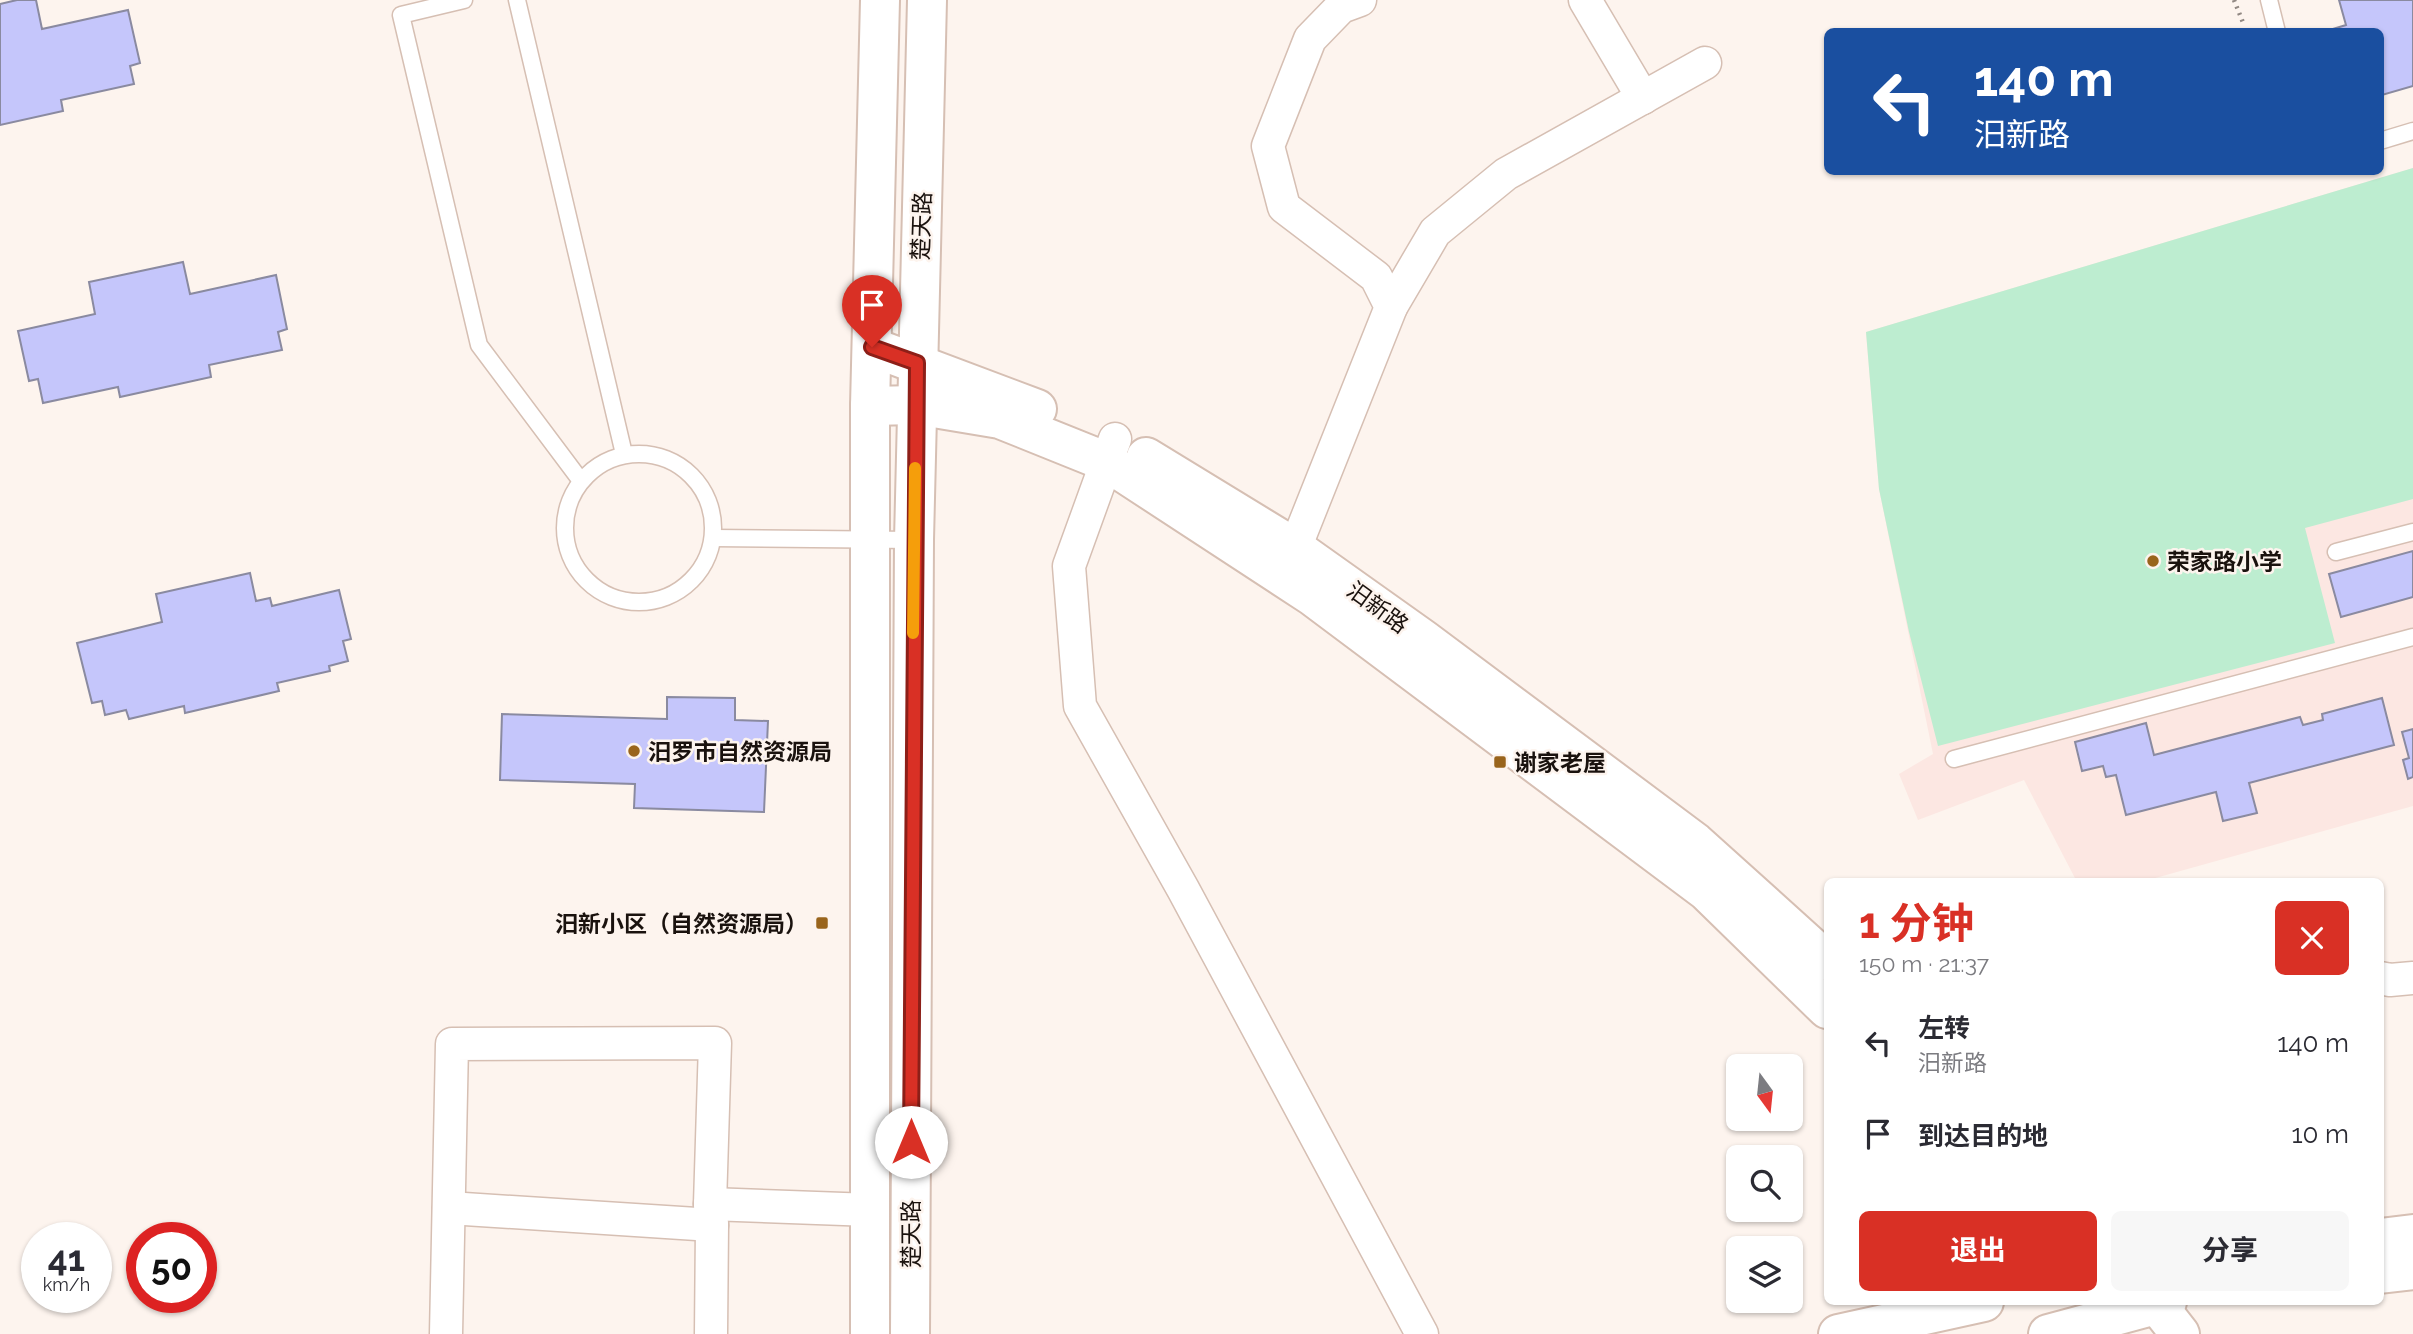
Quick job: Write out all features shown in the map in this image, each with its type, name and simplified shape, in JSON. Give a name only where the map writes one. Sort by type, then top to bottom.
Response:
[{"type":"main road","name":"楚天路","points":[[870,1334],[870,406],[880,0]]},
{"type":"main road","name":"楚天路","points":[[910,1334],[914,540],[927,0]]},
{"type":"main road","name":"汨新路","points":[[872,347],[917,363],[1111,450],[1282,558],[1423,639],[1695,842],[1824,958]]},
{"type":"main road","points":[[870,406],[916,405],[1000,419],[1111,450]]},
{"type":"main road","points":[[1282,558],[1312,596],[1706,891],[1824,1006]]},
{"type":"main road","points":[[2384,1238],[2413,1234]]},
{"type":"main road","points":[[2384,1274],[2413,1270]]},
{"type":"main road","points":[[1838,1334],[1970,1305]]},
{"type":"main road","points":[[2048,1334],[2147,1309],[2180,1334]]},
{"type":"street","points":[[1360,0],[1341,7],[1310,39],[1268,146],[1284,207],[1376,277],[1391,307]]},
{"type":"street","points":[[1585,0],[1643,98]]},
{"type":"street","points":[[1282,558],[1391,307],[1435,232],[1506,174],[1705,63]]},
{"type":"street","points":[[1111,450],[1069,566],[1080,706],[1183,889],[1422,1334]]},
{"type":"street","points":[[2384,979],[2413,978]]},
{"type":"street","points":[[446,1334],[452,1044],[715,1044],[711,1334]]},
{"type":"street","points":[[449,1208],[711,1214],[871,1210]]},
{"type":"lane","points":[[464,0],[401,15],[480,345],[581,481]]},
{"type":"lane","points":[[517,0],[624,454]]},
{"type":"lane","points":[[2269,0],[2276,28]]},
{"type":"lane","points":[[2384,140],[2413,131]]},
{"type":"lane","points":[[648,453],[671,460],[690,473],[704,492],[712,514],[713,538],[706,560],[692,580],[674,593],[652,601],[625,601],[601,593],[581,576],[568,554],[563,528],[568,503],[581,481],[600,463],[624,454],[648,453]]},
{"type":"lane","points":[[2336,552],[2413,531]]},
{"type":"lane","points":[[713,538],[914,540]]},
{"type":"lane","points":[[1954,759],[2413,637]]},
{"type":"path","points":[[2234,0],[2244,28]]},
{"type":"shaded area","name":"荣家路小学","points":[[2413,168],[2413,806],[2155,878],[2075,878],[2024,780],[1918,820],[1899,774],[1933,754],[1879,489],[1866,332]]},
{"type":"green space","name":"荣家路小学","points":[[2413,168],[2413,499],[2305,528],[2335,643],[1938,746],[1909,632],[1879,489],[1866,332]]},
{"type":"building","points":[[36,0],[42,29],[128,10],[140,63],[130,66],[134,84],[61,100],[63,111],[0,125],[0,4]]},
{"type":"building","points":[[2339,0],[2413,0],[2413,86],[2384,94],[2384,28],[2336,28],[2346,25]]},
{"type":"building","points":[[183,262],[190,294],[276,275],[287,329],[278,332],[282,350],[209,365],[211,377],[120,397],[118,387],[43,403],[38,379],[29,381],[18,331],[95,314],[89,282]]},
{"type":"building","points":[[2413,551],[2413,597],[2341,617],[2329,574]]},
{"type":"building","points":[[250,573],[256,601],[270,598],[272,606],[339,590],[351,639],[343,641],[348,661],[329,666],[330,671],[277,683],[279,691],[185,713],[184,706],[129,719],[126,710],[105,715],[102,701],[92,703],[77,643],[162,622],[156,594]]},
{"type":"building","name":"汨罗市自然资源局","points":[[667,697],[735,698],[735,720],[768,721],[764,812],[634,808],[635,784],[500,780],[502,714],[667,719]]},
{"type":"building","points":[[2382,698],[2394,745],[2249,783],[2257,813],[2223,821],[2216,792],[2126,815],[2116,775],[2106,777],[2103,766],[2082,771],[2075,742],[2146,723],[2154,755],[2300,717],[2303,725],[2323,720],[2322,714]]},
{"type":"building","points":[[2413,729],[2413,777],[2408,779],[2403,760],[2409,758],[2402,732]]},
{"type":"slow traffic","points":[[913,633],[915,468]]},
{"type":"place","name":"荣家路小学","points":[[2153,561]]},
{"type":"place","name":"汨罗市自然资源局","points":[[634,751]]},
{"type":"place","name":"谢家老屋","points":[[1500,762]]},
{"type":"place","name":"汨新小区（自然资源局）","points":[[822,923]]},
{"type":"route","points":[[872,347],[917,363],[911,1142]]}]
